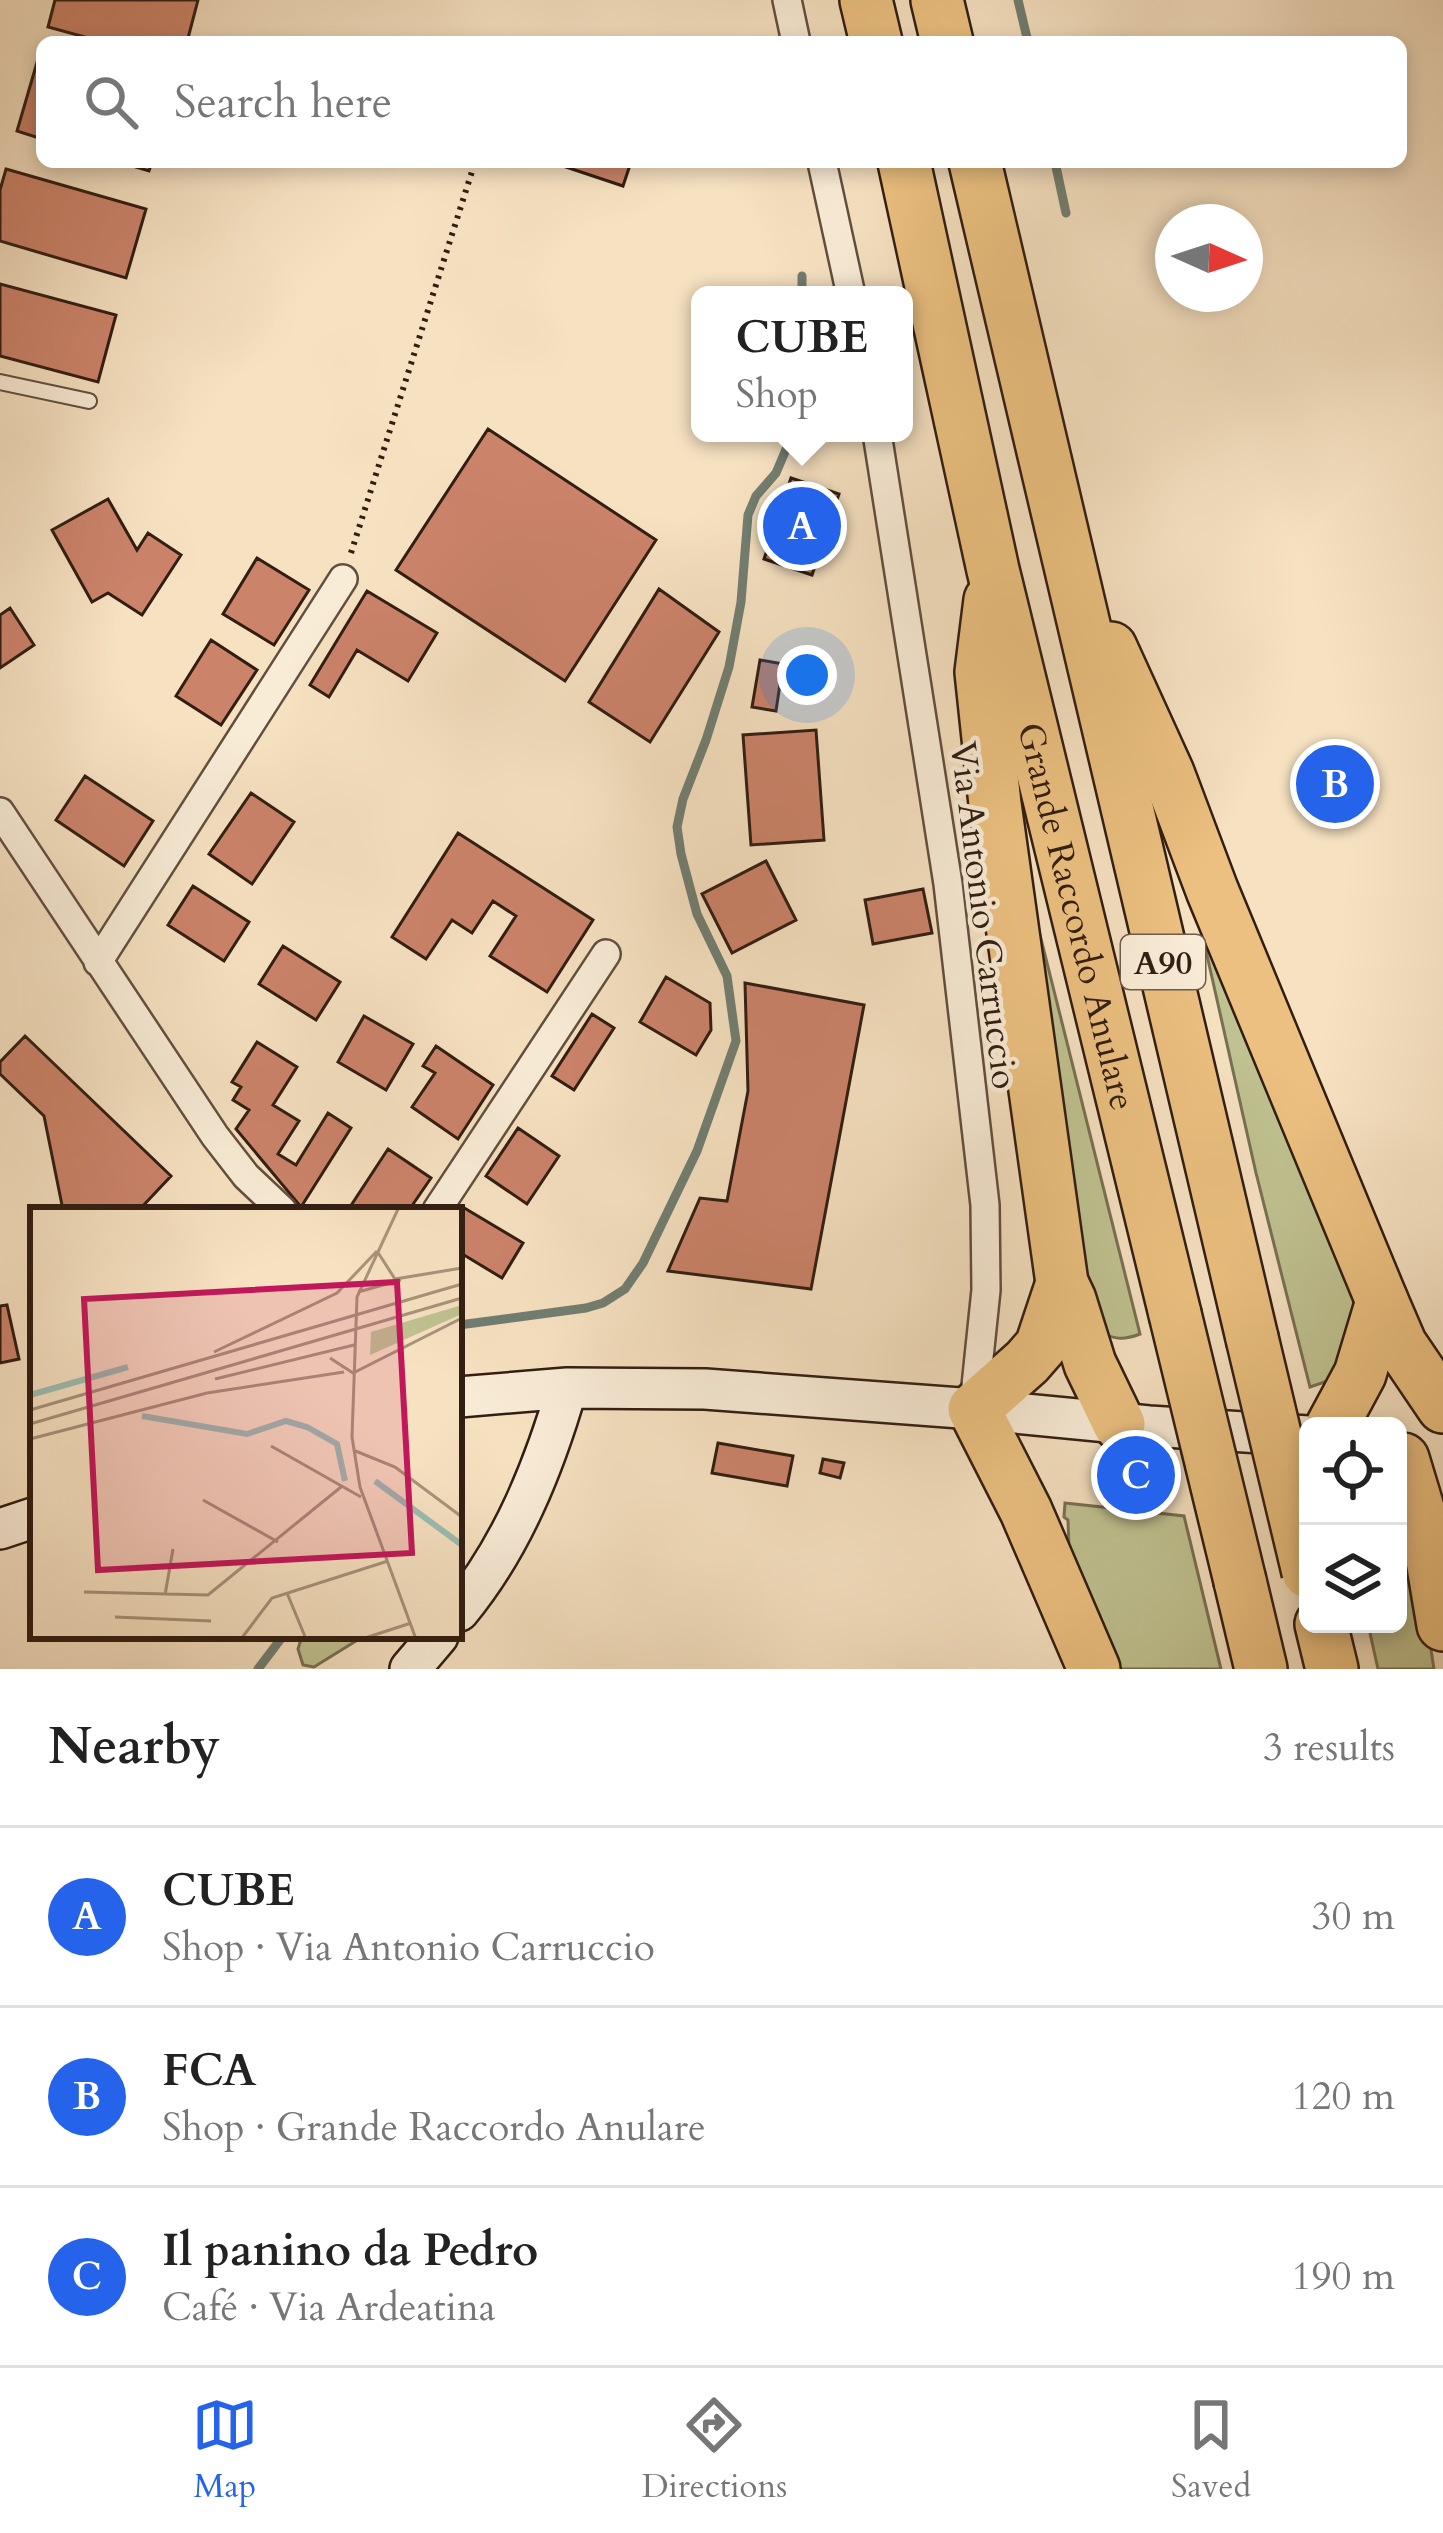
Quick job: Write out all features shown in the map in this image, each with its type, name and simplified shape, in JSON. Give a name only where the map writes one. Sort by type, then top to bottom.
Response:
[{"type":"highway","points":[[866,0],[875,36]]},
{"type":"highway","points":[[938,0],[946,36]]},
{"type":"highway","name":"Grande Raccordo Anulare","points":[[905,168],[993,570],[1261,1669]]},
{"type":"highway","name":"Grande Raccordo Anulare","points":[[976,168],[1299,1534]]},
{"type":"highway","points":[[993,570],[981,672],[998,828],[1062,1282],[1090,1364],[1119,1424]]},
{"type":"highway","points":[[1074,586],[1114,652],[1168,773],[1401,1345],[1443,1407]]},
{"type":"highway","points":[[1062,1282],[1041,1346],[974,1409],[1026,1511],[1094,1669]]},
{"type":"highway","points":[[1337,1417],[1360,1374],[1382,1301]]},
{"type":"highway","points":[[1415,1464],[1443,1625]]},
{"type":"highway","points":[[1323,1633],[1332,1669]]},
{"type":"main road","points":[[462,1607],[517,1520],[567,1388]]},
{"type":"main road","points":[[462,1397],[567,1388],[705,1389],[1299,1435]]},
{"type":"main road","points":[[0,1529],[30,1519]]},
{"type":"main road","points":[[410,1669],[435,1639]]},
{"type":"street","points":[[788,0],[795,36]]},
{"type":"street","points":[[823,168],[848,286]]},
{"type":"street","name":"Via Antonio Carruccio","points":[[878,442],[948,884],[986,1205],[988,1259],[974,1409]]},
{"type":"street","points":[[98,962],[343,579]]},
{"type":"street","points":[[0,812],[225,1150],[279,1207]]},
{"type":"street","points":[[439,1207],[606,954]]},
{"type":"lane","points":[[0,382],[89,401]]},
{"type":"path","points":[[343,579],[473,168]]},
{"type":"green space","points":[[1026,879],[1140,1334],[1128,1338],[1097,1331],[1094,1320]]},
{"type":"green space","points":[[1195,902],[1365,1331],[1345,1375],[1310,1387],[1256,1173]]},
{"type":"green space","points":[[1065,1503],[1184,1516],[1221,1669],[1118,1669],[1069,1548]]},
{"type":"green space","points":[[1407,1532],[1415,1546],[1434,1669],[1378,1669],[1370,1633],[1407,1633]]},
{"type":"green space","points":[[301,1639],[359,1639],[314,1667],[303,1665],[298,1649]]},
{"type":"building","points":[[55,0],[198,0],[189,36],[81,36],[48,27]]},
{"type":"building","points":[[36,66],[36,137],[17,131]]},
{"type":"building","points":[[569,168],[629,168],[623,186]]},
{"type":"building","points":[[6,169],[146,209],[126,278],[0,241],[0,190]]},
{"type":"building","points":[[0,284],[116,315],[98,382],[0,356]]},
{"type":"building","points":[[488,429],[656,540],[565,681],[396,570]]},
{"type":"building","points":[[791,478],[839,494],[812,575],[764,559]]},
{"type":"building","points":[[108,499],[137,550],[148,533],[181,555],[142,615],[108,593],[92,602],[52,530]]},
{"type":"building","points":[[257,558],[309,590],[274,645],[223,614]]},
{"type":"building","points":[[659,589],[719,632],[650,742],[589,702]]},
{"type":"building","points":[[367,591],[437,633],[408,681],[357,650],[329,697],[310,685]]},
{"type":"building","points":[[10,608],[34,645],[0,668],[0,615]]},
{"type":"building","points":[[211,640],[257,670],[221,725],[176,696]]},
{"type":"building","points":[[760,660],[783,664],[776,711],[752,707]]},
{"type":"building","points":[[816,730],[824,840],[751,845],[743,735]]},
{"type":"building","points":[[85,776],[153,821],[124,866],[56,820]]},
{"type":"building","points":[[251,793],[294,822],[252,884],[209,854]]},
{"type":"building","points":[[458,833],[593,920],[547,992],[490,956],[516,916],[493,901],[472,933],[452,920],[426,959],[392,937]]},
{"type":"building","points":[[766,861],[796,920],[732,953],[702,894]]},
{"type":"building","points":[[193,886],[249,922],[224,961],[168,925]]},
{"type":"building","points":[[923,889],[932,933],[873,944],[865,900]]},
{"type":"building","points":[[283,946],[340,982],[316,1020],[259,984]]},
{"type":"building","points":[[666,977],[710,1003],[711,1030],[696,1055],[640,1022]]},
{"type":"building","points":[[745,983],[864,1005],[811,1289],[668,1271],[700,1198],[727,1201],[748,1091]]},
{"type":"building","points":[[592,1014],[614,1028],[574,1090],[552,1076]]},
{"type":"building","points":[[364,1016],[413,1044],[386,1090],[338,1062]]},
{"type":"building","points":[[25,1036],[171,1176],[142,1207],[62,1207],[44,1116],[0,1074],[0,1062]]},
{"type":"building","points":[[257,1042],[297,1067],[273,1105],[299,1121],[278,1154],[296,1165],[328,1113],[351,1128],[301,1207],[236,1129],[249,1110],[233,1100],[241,1087],[232,1082]]},
{"type":"building","points":[[436,1046],[493,1085],[458,1139],[412,1107],[435,1073],[423,1066]]},
{"type":"building","points":[[518,1128],[559,1156],[527,1204],[486,1176]]},
{"type":"building","points":[[388,1149],[431,1178],[411,1207],[350,1207]]},
{"type":"building","points":[[460,1207],[523,1243],[502,1278],[462,1254]]},
{"type":"building","points":[[7,1305],[19,1359],[0,1363],[0,1306]]},
{"type":"building","points":[[718,1443],[793,1456],[787,1486],[712,1473]]},
{"type":"building","points":[[823,1459],[844,1463],[840,1478],[820,1473]]},
{"type":"building","points":[[1125,1459],[1147,1459],[1146,1468],[1160,1469],[1159,1483],[1112,1481],[1112,1466],[1125,1467]]},
{"type":"waterway","points":[[1018,0],[1027,36]]},
{"type":"waterway","points":[[1056,168],[1066,213]]},
{"type":"waterway","points":[[802,276],[802,286]]},
{"type":"waterway","points":[[462,1325],[586,1308],[625,1289],[643,1263],[697,1151],[736,1041],[727,976],[697,914],[677,827],[729,667],[741,602],[748,515],[756,496],[776,473],[789,442]]},
{"type":"waterway","points":[[258,1669],[281,1639]]},
{"type":"place","name":"CUBE","points":[[802,526]]},
{"type":"place","name":"FCA","points":[[1335,784]]},
{"type":"place","name":"Il panino da Pedro","points":[[1136,1475]]}]
